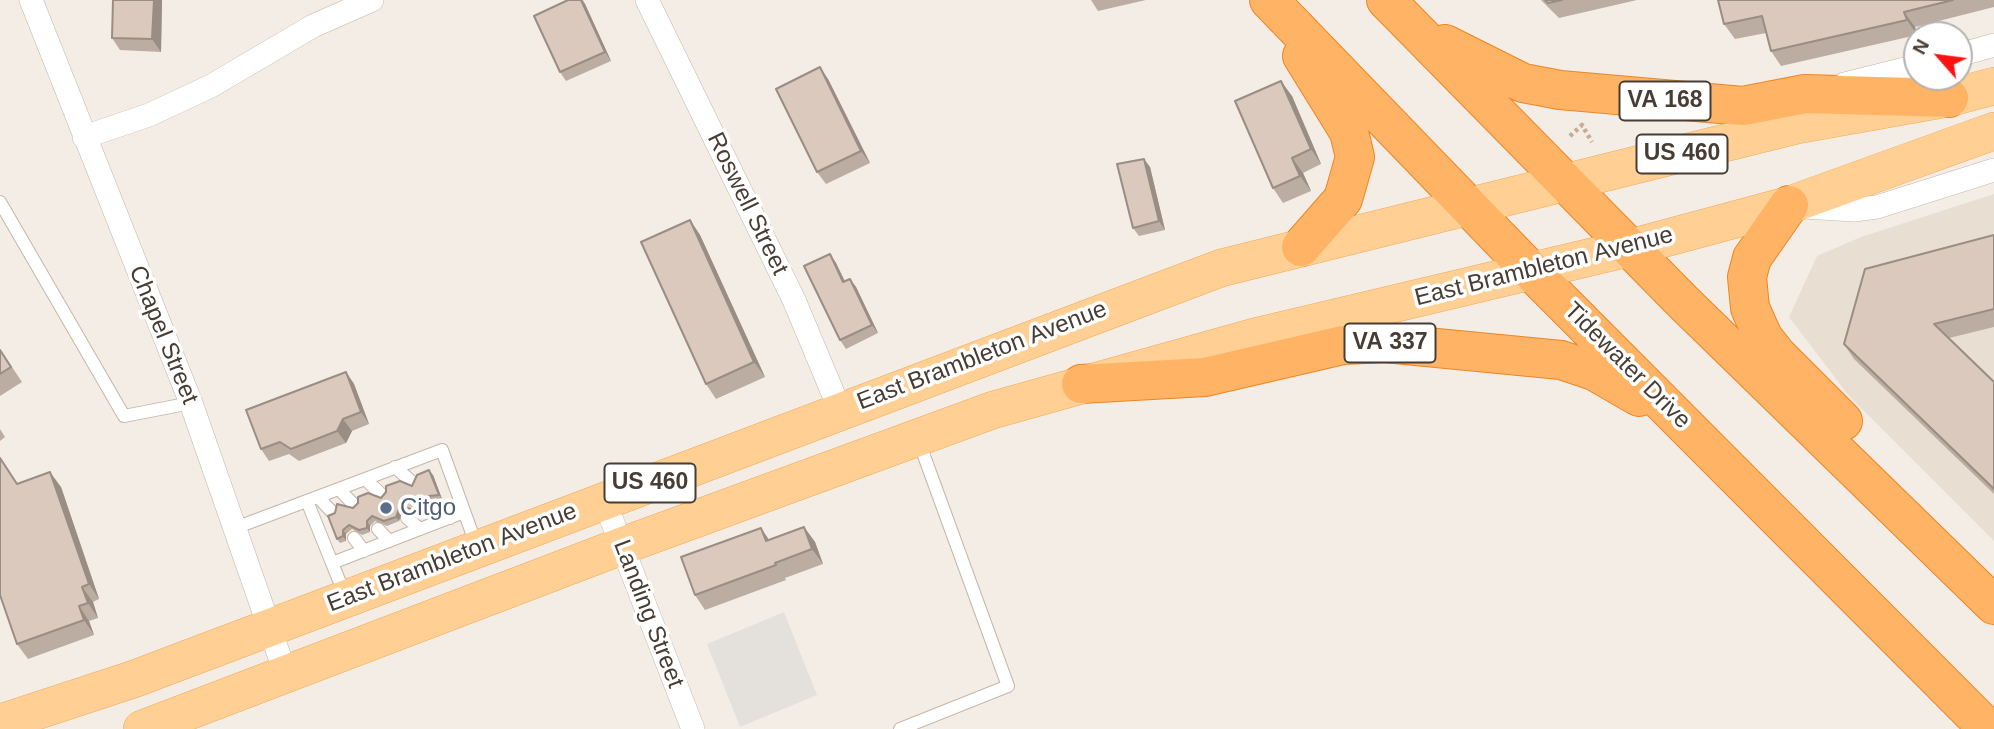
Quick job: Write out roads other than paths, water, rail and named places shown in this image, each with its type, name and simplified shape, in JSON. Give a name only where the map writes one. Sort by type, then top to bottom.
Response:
[{"type":"highway","name":"Tidewater Drive","points":[[1269,0],[1530,270],[1685,424],[1972,723]]},
{"type":"highway","points":[[1269,0],[1353,144],[1353,171],[1343,199],[1301,247]]},
{"type":"highway","points":[[1393,7],[1629,248],[1994,605]]},
{"type":"highway","name":"VA 168","points":[[1393,7],[1452,49],[1506,76],[1542,87],[1671,102],[1743,106],[1805,94],[1949,98]]},
{"type":"highway","points":[[1789,205],[1759,245],[1749,269],[1747,296],[1755,321],[1777,355],[1853,432],[1958,569]]},
{"type":"highway","name":"VA 337","points":[[1081,384],[1205,377],[1343,345],[1408,344],[1576,363],[1685,424]]},
{"type":"main road","name":"East Brambleton Avenue","points":[[0,723],[134,679],[1179,282],[1301,247],[1567,184],[1797,125],[1949,98],[1994,86]]},
{"type":"main road","name":"East Brambleton Avenue","points":[[142,729],[622,546],[993,410],[1081,384],[1530,270],[1629,248],[1789,205],[1994,131]]},
{"type":"street","name":"Chapel Street","points":[[31,0],[191,402],[286,675]]},
{"type":"street","points":[[84,137],[149,115],[211,86],[313,26],[372,0]]},
{"type":"street","name":"Roswell Street","points":[[647,0],[794,300],[840,410]]},
{"type":"street","points":[[1973,51],[1994,45]]},
{"type":"street","points":[[1805,94],[1903,70]]},
{"type":"street","points":[[1789,205],[1854,211],[1877,207],[1994,170]]},
{"type":"street","name":"Landing Street","points":[[604,500],[693,729]]},
{"type":"lane","points":[[0,202],[124,416],[191,402]]},
{"type":"lane","points":[[900,729],[1008,686],[917,438]]},
{"type":"lane","points":[[235,528],[442,450],[477,548]]},
{"type":"lane","points":[[395,467],[412,482]]},
{"type":"lane","points":[[365,479],[381,494]]},
{"type":"lane","points":[[339,489],[353,504]]},
{"type":"lane","points":[[313,499],[332,512]]},
{"type":"lane","points":[[313,499],[332,563],[346,597]]},
{"type":"lane","points":[[438,507],[450,518]]},
{"type":"lane","points":[[332,563],[464,512]]},
{"type":"lane","points":[[407,518],[420,529]]},
{"type":"lane","points":[[378,529],[390,541]]},
{"type":"lane","points":[[354,538],[364,551]]},
{"type":"place","name":"Citgo","points":[[386,508]]}]
